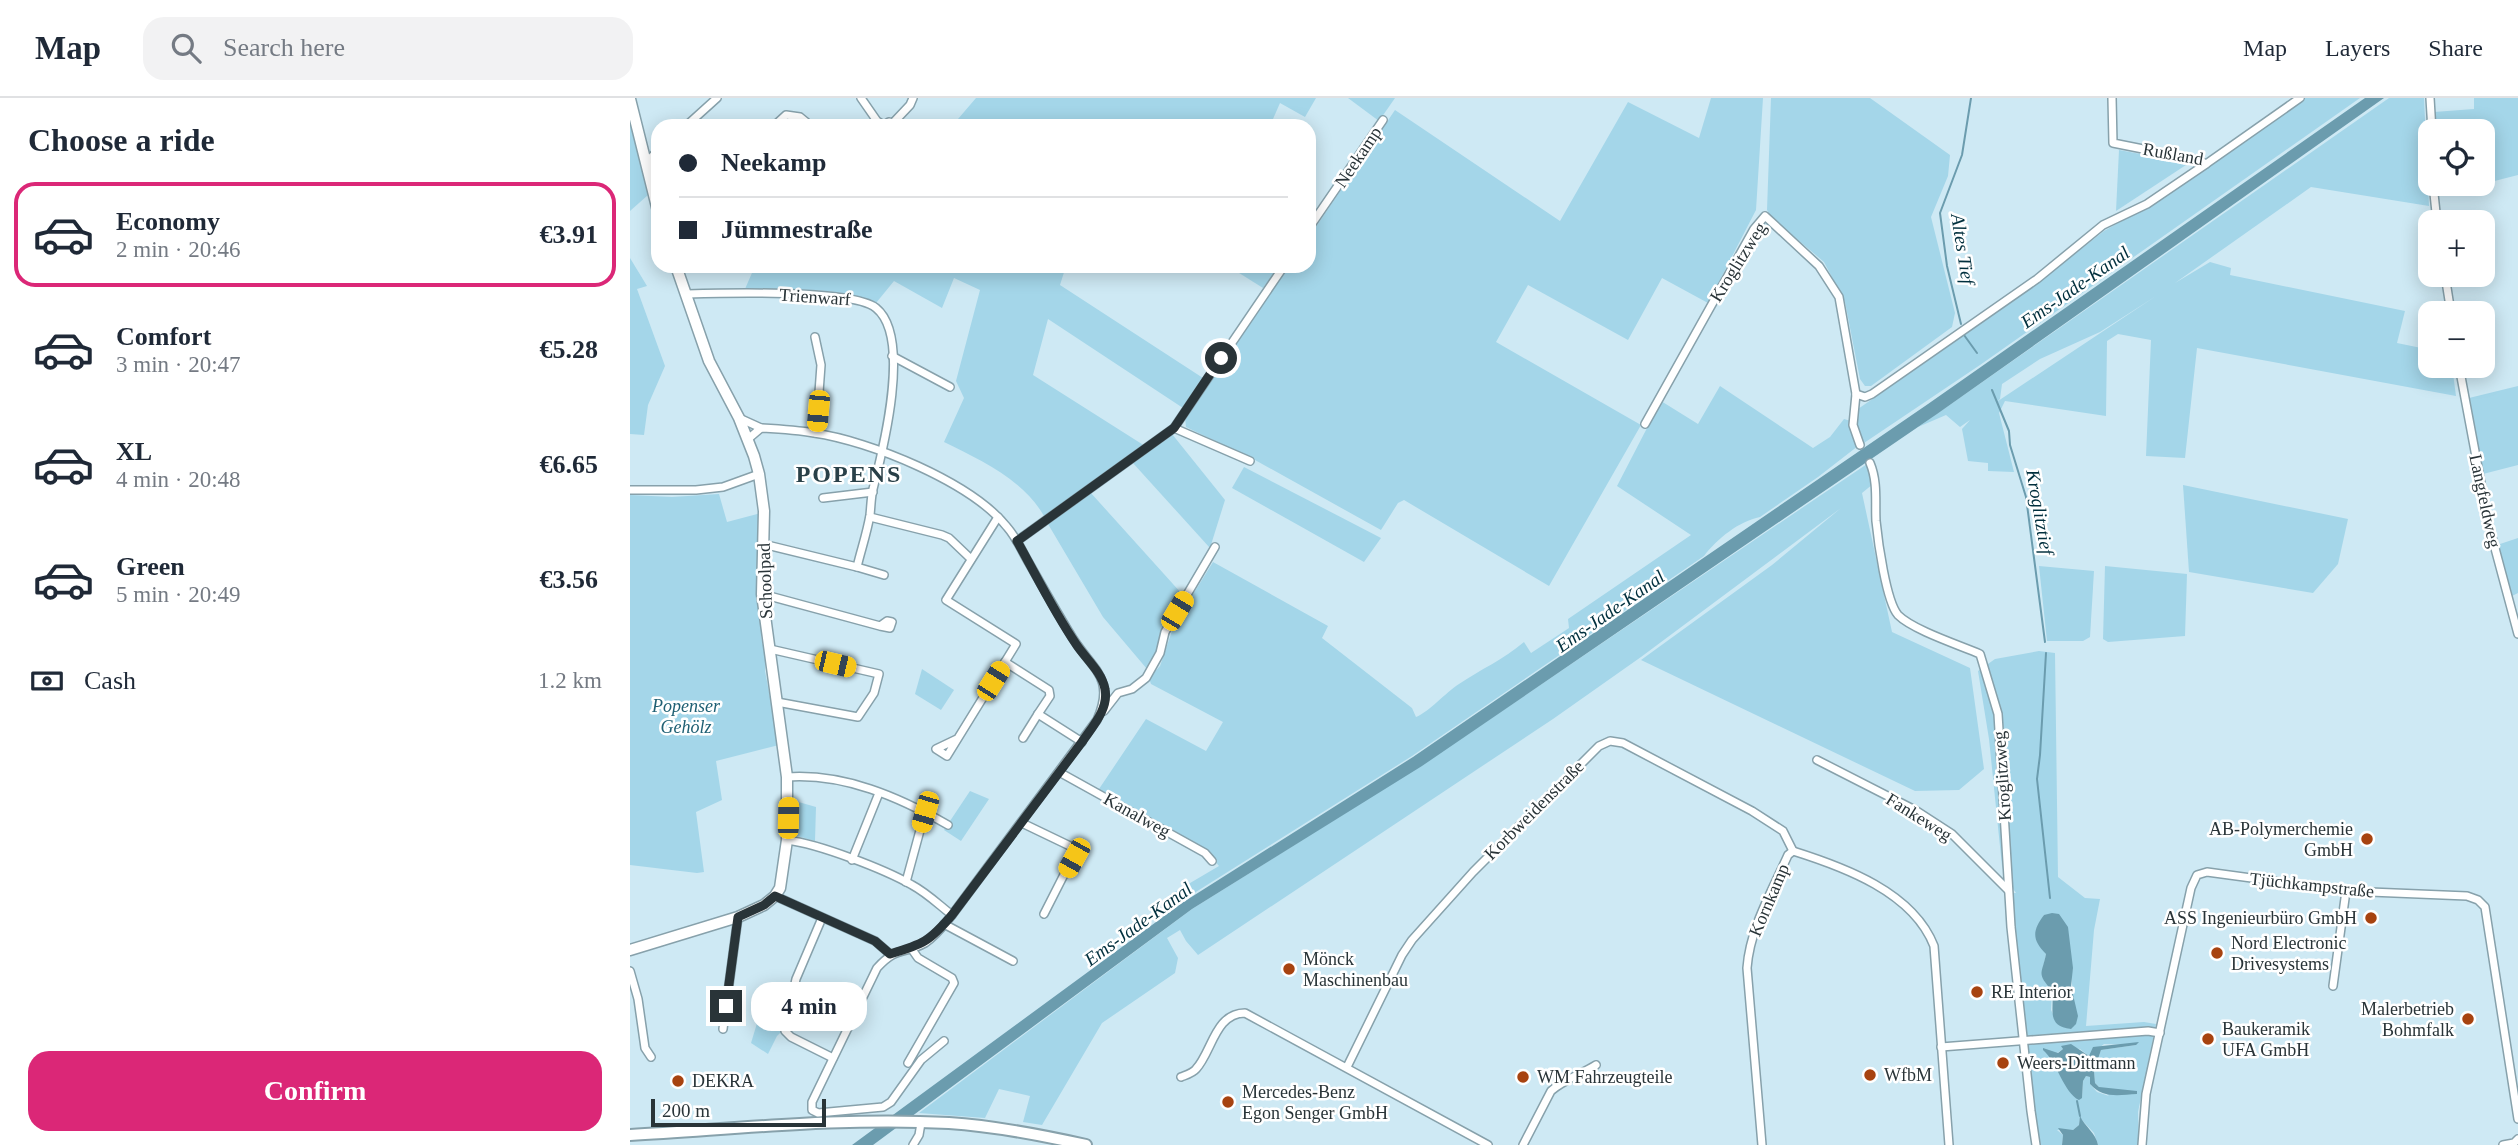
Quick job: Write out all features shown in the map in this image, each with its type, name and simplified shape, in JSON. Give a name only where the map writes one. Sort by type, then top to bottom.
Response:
[{"type":"main road","points":[[630,1135],[867,1122],[919,1123],[969,1125],[1086,1145]]},
{"type":"street","points":[[694,119],[717,98]]},
{"type":"street","points":[[861,98],[876,119]]},
{"type":"street","points":[[897,119],[913,98]]},
{"type":"street","name":"Rußland","points":[[2112,98],[2113,143],[2198,160],[2206,164],[2300,98]]},
{"type":"street","points":[[2430,98],[2431,119]]},
{"type":"street","points":[[630,99],[651,182]]},
{"type":"street","points":[[782,119],[786,115],[802,119]]},
{"type":"street","name":"Neekamp","points":[[1316,218],[1383,120]]},
{"type":"street","points":[[646,162],[651,157]]},
{"type":"street","points":[[1856,394],[1865,397],[1872,394],[2037,279],[2103,225],[2147,204],[2206,164]]},
{"type":"street","name":"Kroglitzweg","points":[[1645,424],[1754,229],[1765,216],[1819,266],[1839,298],[1856,394],[1853,425],[1860,445]]},
{"type":"street","name":"Schoolpad","points":[[678,273],[709,362],[739,418],[759,474],[764,511],[762,594],[787,776],[787,840],[782,878],[775,896]]},
{"type":"street","points":[[1017,541],[1174,428],[1279,273]]},
{"type":"street","name":"Trienwarf","points":[[686,294],[841,296],[861,300],[877,309],[887,321],[891,336],[893,392],[870,517],[857,567]]},
{"type":"street","points":[[815,337],[821,365],[816,433]]},
{"type":"street","points":[[892,356],[950,387]]},
{"type":"street","name":"Langfeldweg","points":[[2461,378],[2489,526],[2518,634]]},
{"type":"street","points":[[739,418],[761,428],[816,433],[883,453],[961,488],[998,517],[1017,541],[1075,643],[1102,680],[1106,691],[1097,720]]},
{"type":"street","points":[[748,439],[761,428]]},
{"type":"street","points":[[1174,428],[1250,461]]},
{"type":"street","name":"Kroglitzweg","points":[[1870,463],[1876,485],[1877,524],[1883,565],[1894,610],[1900,617],[1924,630],[1980,654],[1998,714],[2009,890],[2036,1145]]},
{"type":"street","points":[[630,490],[671,492],[723,487],[759,474]]},
{"type":"street","points":[[823,498],[873,492]]},
{"type":"street","points":[[870,517],[942,535],[949,538],[971,559]]},
{"type":"street","points":[[957,738],[1016,644],[946,600],[998,517]]},
{"type":"street","points":[[763,544],[884,575]]},
{"type":"street","points":[[944,1041],[926,1055],[891,1102],[883,1107],[818,1113],[812,1110],[811,1105],[877,968],[890,954],[932,938],[1022,823],[1118,692],[1132,689],[1146,678],[1160,653],[1165,632],[1215,547]]},
{"type":"street","points":[[762,594],[880,626]]},
{"type":"street","points":[[769,649],[879,674],[874,693],[858,718],[777,702]]},
{"type":"street","points":[[1005,663],[1049,690],[1049,696],[1023,738]]},
{"type":"street","points":[[1102,680],[1118,692]]},
{"type":"street","points":[[1038,713],[1082,742]]},
{"type":"street","name":"Korbweidenstraße","points":[[1347,1067],[1412,940],[1473,872],[1599,746],[1609,741],[1623,743],[1731,799],[1783,831],[1793,851]]},
{"type":"street","name":"Fankeweg","points":[[1818,760],[1915,810],[1952,834],[2009,890]]},
{"type":"street","name":"Kanalweg","points":[[1059,772],[1205,853],[1212,861]]},
{"type":"street","points":[[787,776],[808,775],[839,779],[925,812],[948,825]]},
{"type":"street","points":[[852,860],[879,793]]},
{"type":"street","points":[[906,882],[925,812]]},
{"type":"street","points":[[1022,823],[1072,847],[1075,853],[1044,914]]},
{"type":"street","points":[[787,840],[807,844],[906,882],[925,893],[952,915]]},
{"type":"street","name":"Kornkamp","points":[[1762,1145],[1748,955],[1759,922],[1788,855],[1793,851],[1868,879],[1924,926],[1934,946],[1950,1145]]},
{"type":"street","name":"Tjüchkampstraße","points":[[2142,1145],[2144,1105],[2191,888],[2197,875],[2207,872],[2346,891],[2467,896],[2483,903],[2518,1119]]},
{"type":"street","points":[[2333,986],[2346,891]]},
{"type":"street","points":[[630,950],[738,917],[764,905],[775,896],[875,941],[890,954]]},
{"type":"street","points":[[723,1028],[738,917]]},
{"type":"street","points":[[822,918],[796,979],[785,1031],[791,1037],[833,1058]]},
{"type":"street","points":[[944,924],[1013,961]]},
{"type":"street","points":[[908,1063],[954,984],[951,978],[918,958],[911,948]]},
{"type":"street","points":[[630,971],[638,999],[645,1048],[651,1057]]},
{"type":"street","points":[[1181,1077],[1195,1071],[1230,1015],[1245,1013],[1488,1145]]},
{"type":"street","points":[[1941,1047],[2148,1031],[2160,1034]]},
{"type":"street","points":[[1523,1145],[1551,1091],[1596,1065]]},
{"type":"street","points":[[913,1145],[919,1135],[919,1123]]},
{"type":"street","points":[[2503,1145],[2514,1143],[2518,1139]]},
{"type":"green space","points":[[976,98],[1316,98],[1305,117],[1280,103],[1273,119],[958,119]]},
{"type":"green space","points":[[1348,98],[1395,98],[1379,121]]},
{"type":"green space","points":[[1711,98],[1763,98],[1756,210],[1708,303],[1662,278],[1628,340],[1528,285],[1496,342],[1641,425],[1549,586],[1404,500],[1398,503],[1381,530],[1255,460],[1186,427],[1185,417],[1284,273],[1316,273],[1316,227],[1395,110],[1560,221],[1628,102],[1699,138]]},
{"type":"green space","points":[[1771,98],[1870,98],[1950,155],[1948,176],[1931,217],[1955,313],[1952,327],[1871,386],[1865,386],[1860,379],[1845,302],[1824,262],[1771,217],[1767,210]]},
{"type":"green space","points":[[2303,98],[2360,98],[1980,365],[1864,443],[1862,441],[1856,424],[1858,409],[2029,290],[2104,231],[2155,202]]},
{"type":"green space","points":[[2389,98],[2424,98],[2425,119],[2418,119],[2418,196],[2429,196],[2429,206],[2311,187],[2175,283],[2210,262],[2231,268],[2230,275],[2405,311],[2397,343],[2418,347],[2418,378],[2454,378],[2456,396],[2197,348],[2185,458],[2146,456],[2151,340],[2118,334],[2107,341],[2106,416],[2005,401],[1999,413],[2014,472],[1988,471],[1988,463],[1968,461],[1962,429],[1970,420],[1960,427],[1946,415],[1918,427]],"holes":[[[2156,296],[1995,403],[2000,399],[2002,384],[2040,359],[2100,332]]]},
{"type":"green space","points":[[2474,98],[2518,98],[2518,175],[2495,181],[2495,119],[2434,119],[2434,112],[2474,109]]},
{"type":"green space","points":[[630,118],[648,195],[630,211]]},
{"type":"green space","points":[[2119,150],[2189,163],[2116,211]]},
{"type":"green space","points":[[630,258],[647,286],[637,289],[665,366],[648,405],[644,435],[630,434]]},
{"type":"green space","points":[[752,273],[1064,273],[1060,285],[1203,378],[1183,408],[1048,319],[1033,375],[1145,446],[1044,516],[1025,491],[1013,481],[944,442],[964,398],[956,381],[980,290],[954,278],[942,308],[894,281],[876,303],[830,291],[745,289]]},
{"type":"green space","points":[[1239,273],[1274,273],[1263,288]]},
{"type":"green space","points":[[1720,386],[1813,448],[1830,437],[1844,419],[1851,421],[1858,446],[1760,517],[1744,522],[1729,532],[1704,556],[1412,756],[1172,907],[1168,896],[1219,866],[1205,850],[1099,789],[1146,719],[1206,751],[1223,722],[1151,684],[1149,678],[1160,666],[1174,625],[1213,562],[1328,626],[1322,638],[1412,708],[1416,717],[1459,684],[1524,642],[1531,653],[1566,630],[1569,628],[1568,619],[1691,535],[1617,486],[1661,401],[1698,424]]},
{"type":"green space","points":[[2518,386],[2518,465],[2483,474],[2469,398]]},
{"type":"green space","points":[[1172,434],[1225,500],[1210,548],[1132,462]]},
{"type":"green space","points":[[1867,464],[1873,484],[1862,493],[1892,632],[1970,668],[1984,769],[1959,790],[1915,791],[1641,660],[1772,565],[1841,508],[1553,719],[1198,955],[1180,930],[1167,938],[1178,958],[1175,973],[1102,1023],[1042,1125],[1023,1122],[1030,1096],[999,1089],[985,1118],[919,1113],[1192,909],[1422,765]]},
{"type":"green space","points":[[1244,467],[1381,538],[1364,562],[1232,488]]},
{"type":"green space","points":[[2183,485],[2348,519],[2338,564],[2313,593],[2189,572]]},
{"type":"green space","points":[[1090,492],[1182,594],[1168,617],[1154,658],[1147,669],[1103,617],[1048,524]]},
{"type":"green space","name":"Popenser Gehölz","points":[[719,494],[727,522],[761,513],[761,637],[779,745],[716,761],[722,800],[696,812],[704,872],[630,865],[630,495],[672,497]]},
{"type":"green space","points":[[2518,538],[2518,593],[2512,596],[2497,545]]},
{"type":"green space","points":[[2039,566],[2094,571],[2090,637],[2083,641],[2047,641]]},
{"type":"green space","points":[[2105,566],[2187,574],[2185,636],[2108,642],[2103,639]]},
{"type":"green space","points":[[2039,651],[2055,653],[2058,877],[2085,898],[2100,899],[2094,930],[2086,1026],[2144,1022],[2156,1024],[2138,1112],[2139,1145],[2098,1145],[2094,1133],[2080,1118],[2079,1125],[2073,1130],[2057,1130],[2063,1135],[2062,1145],[2033,1145],[2006,917],[2005,893],[2016,893],[2006,879],[2002,866],[1989,739],[1978,671],[1995,659]],"holes":[[[2044,915],[2073,968],[2071,1029],[2058,1024],[2051,1010],[2052,991],[2043,977],[2046,954],[2036,930]],[[2104,1044],[2136,1045],[2101,1050],[2094,1071],[2095,1083],[2109,1096],[2097,1092],[2090,1084],[2090,1077],[2086,1076],[2082,1097],[2068,1088],[2051,1057],[2063,1049],[2062,1046],[2080,1049],[2089,1056]]]},
{"type":"green space","points":[[922,669],[954,690],[941,710],[915,694]]},
{"type":"green space","points":[[970,791],[989,799],[961,841],[944,830]]},
{"type":"green space","points":[[795,801],[816,807],[815,841],[794,835]]},
{"type":"green space","points":[[758,1020],[780,1027],[782,1031],[768,1054],[751,1043]]},
{"type":"shaded area","points":[[2365,98],[2384,98],[1937,414],[1422,766],[1192,909],[873,1145],[852,1145],[1182,903],[1413,757],[1928,404]]},
{"type":"shaded area","points":[[2059,914],[2068,927],[2073,968],[2071,986],[2078,1016],[2071,1029],[2057,1024],[2054,1020],[2052,991],[2041,973],[2046,954],[2035,935],[2044,915]]},
{"type":"shaded area","points":[[2139,1042],[2136,1045],[2101,1050],[2094,1071],[2095,1083],[2099,1087],[2137,1091],[2137,1094],[2100,1092],[2090,1084],[2090,1077],[2086,1076],[2082,1098],[2079,1100],[2069,1091],[2043,1050],[2058,1053],[2063,1049],[2061,1046],[2071,1044],[2089,1056],[2093,1047]]},
{"type":"shaded area","points":[[2080,1116],[2098,1145],[2062,1145],[2063,1135],[2058,1128],[2073,1130],[2079,1125]]},
{"type":"waterway","name":"Altes Tief","points":[[1961,324],[1947,266],[1940,213],[1962,155],[1971,98]]},
{"type":"waterway","name":"Altes Tief","points":[[1964,335],[1977,353]]},
{"type":"waterway","name":"Kroglitztief","points":[[1992,390],[2009,431],[2010,445],[2026,497],[2045,642]]},
{"type":"waterway","name":"Kroglitztief","points":[[2046,653],[2037,779],[2050,898]]},
{"type":"waterway","name":"Kroglitztief","points":[[2077,1101],[2080,1116]]},
{"type":"place","name":"AB-Polymerchemie GmbH","points":[[2367,839]]},
{"type":"place","name":"ASS Ingenieurbüro GmbH","points":[[2371,918]]},
{"type":"place","name":"Nord Electronic Drivesystems","points":[[2217,953]]},
{"type":"place","name":"Mönck Maschinenbau","points":[[1289,969]]},
{"type":"place","name":"RE Interior","points":[[1977,992]]},
{"type":"place","name":"Malerbetrieb Bohmfalk","points":[[2468,1019]]},
{"type":"place","name":"Baukeramik UFA GmbH","points":[[2208,1039]]},
{"type":"place","name":"Weers-Dittmann","points":[[2003,1063]]},
{"type":"place","name":"WfbM","points":[[1870,1075]]},
{"type":"place","name":"WM Fahrzeugteile","points":[[1523,1077]]},
{"type":"place","name":"DEKRA","points":[[678,1081]]},
{"type":"place","name":"Mercedes-Benz Egon Senger GmbH","points":[[1228,1102]]},
{"type":"district","name":"POPENS","points":[[849,474]]},
{"type":"route","points":[[726,1006],[738,917],[754,911],[775,896],[875,941],[890,954],[922,945],[932,938],[952,915],[1082,742],[1104,704],[1106,691],[1102,680],[1075,643],[1017,541],[1174,428],[1221,358]]},
{"type":"water label","name":"Ems-Jade-Kanal","points":[[2075,287]]},
{"type":"water label","name":"Ems-Jade-Kanal","points":[[1610,611]]},
{"type":"water label","name":"Ems-Jade-Kanal","points":[[1138,924]]}]
